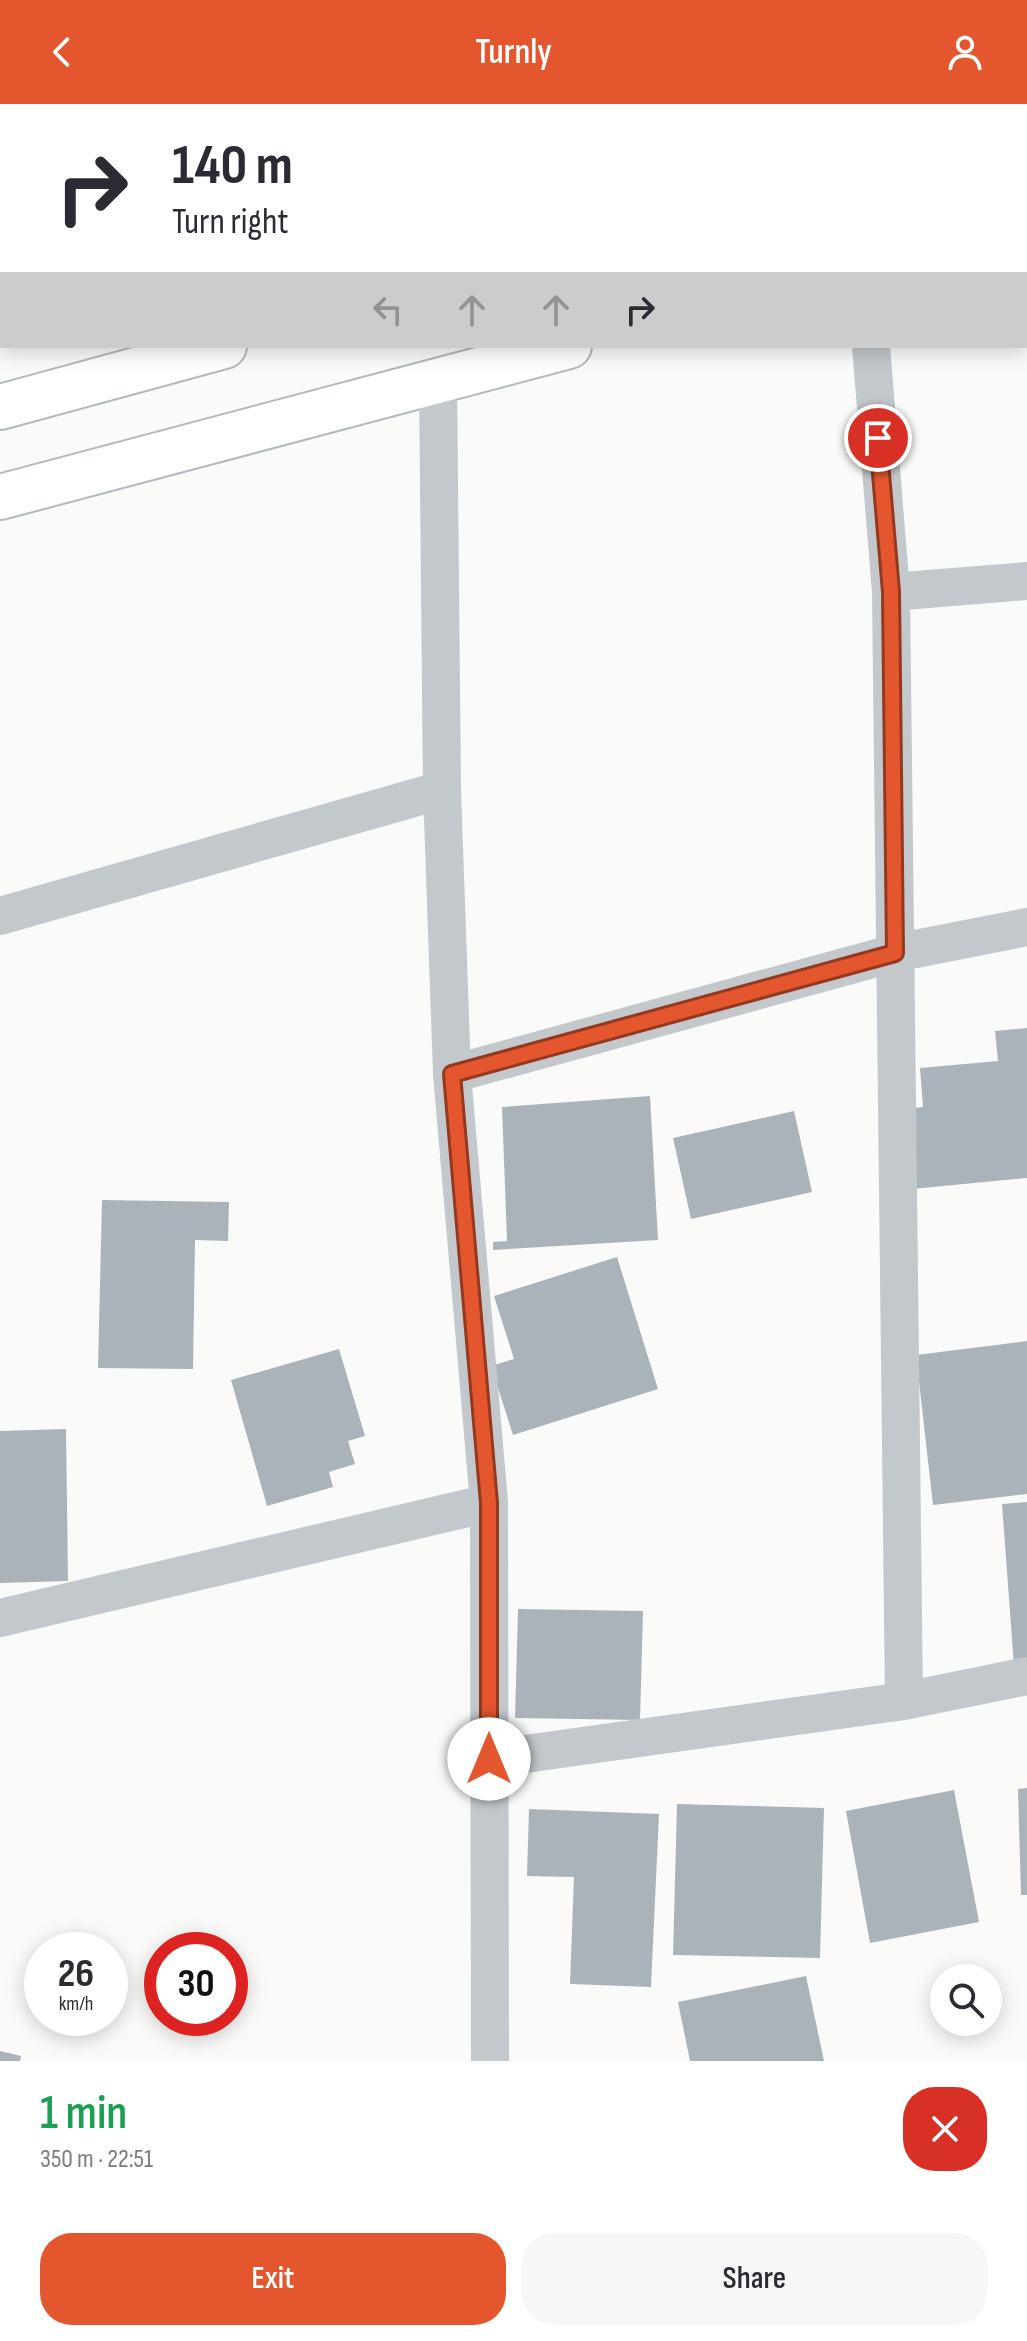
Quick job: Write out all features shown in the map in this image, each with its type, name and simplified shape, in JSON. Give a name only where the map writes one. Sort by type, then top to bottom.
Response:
[{"type":"main road","points":[[0,407],[217,348]]},
{"type":"main road","points":[[0,497],[562,348]]},
{"type":"street","points":[[871,348],[891,592],[904,1701]]},
{"type":"street","points":[[438,381],[442,790],[452,1074],[489,1503],[490,2061]]},
{"type":"street","points":[[891,592],[1027,581]]},
{"type":"street","points":[[0,916],[442,790]]},
{"type":"street","points":[[452,1074],[895,953],[1027,927]]},
{"type":"street","points":[[0,1618],[489,1503]]},
{"type":"street","points":[[489,1759],[904,1701],[1027,1676]]},
{"type":"building","points":[[1027,1028],[1027,1178],[912,1189],[905,1109],[923,1107],[920,1068],[998,1061],[995,1031]]},
{"type":"building","points":[[650,1096],[658,1240],[493,1250],[493,1242],[507,1241],[502,1107]]},
{"type":"building","points":[[794,1111],[812,1192],[691,1219],[673,1138]]},
{"type":"building","points":[[102,1200],[229,1202],[228,1241],[195,1240],[193,1369],[98,1368]]},
{"type":"building","points":[[617,1257],[658,1389],[513,1435],[491,1366],[514,1359],[494,1296]]},
{"type":"building","points":[[1027,1341],[1027,1494],[933,1505],[916,1355]]},
{"type":"building","points":[[339,1349],[365,1436],[348,1441],[355,1464],[329,1472],[333,1487],[267,1506],[231,1380]]},
{"type":"building","points":[[66,1429],[68,1581],[0,1583],[0,1431]]},
{"type":"building","points":[[1027,1502],[1027,1665],[1014,1666],[1002,1504]]},
{"type":"building","points":[[518,1609],[643,1611],[640,1720],[515,1718]]},
{"type":"building","points":[[1027,1788],[1027,1895],[1021,1895],[1018,1789]]},
{"type":"building","points":[[954,1790],[979,1922],[870,1943],[846,1811]]},
{"type":"building","points":[[677,1804],[824,1808],[820,1958],[673,1955]]},
{"type":"building","points":[[529,1809],[659,1814],[651,1987],[570,1984],[574,1877],[527,1876]]},
{"type":"building","points":[[806,1976],[824,2061],[690,2061],[678,2002]]},
{"type":"building","points":[[0,2051],[21,2056],[20,2061],[0,2061]]},
{"type":"route","points":[[489,1759],[489,1503],[452,1074],[895,953],[891,592],[878,438]]}]
